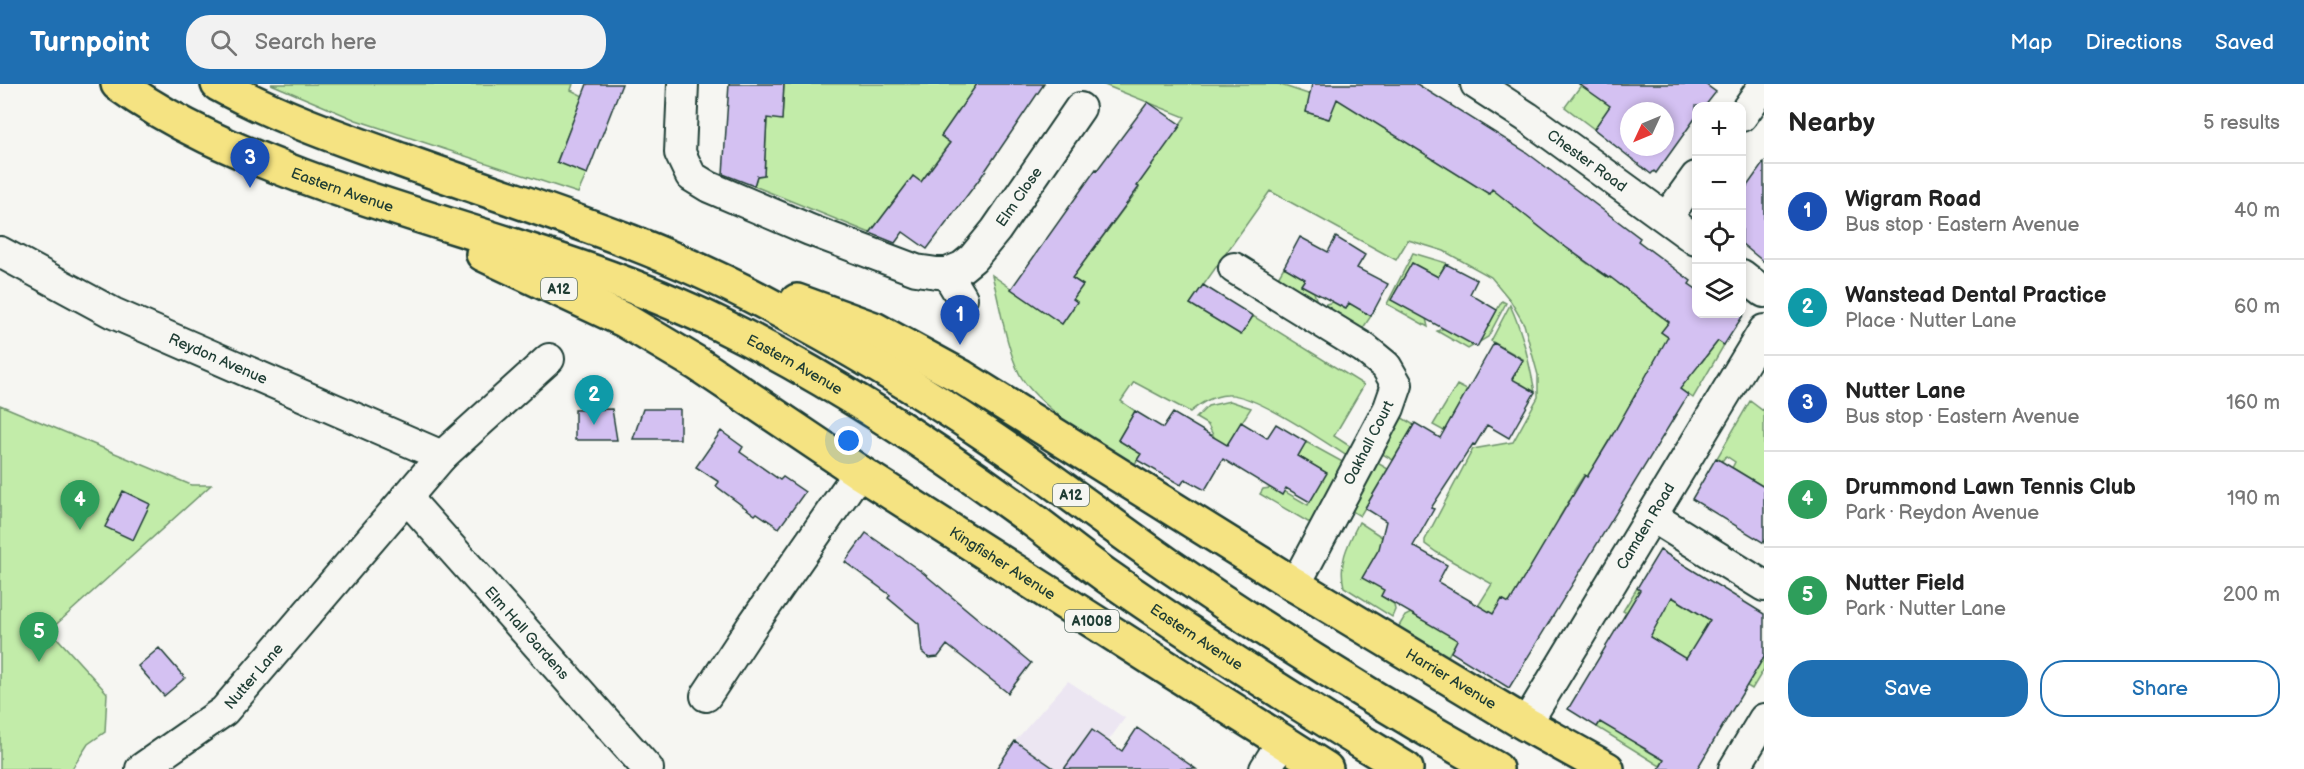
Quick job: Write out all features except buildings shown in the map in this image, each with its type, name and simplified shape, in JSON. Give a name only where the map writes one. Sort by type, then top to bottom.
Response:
[{"type":"main road","name":"Eastern Avenue","points":[[118,84],[195,130],[250,156],[350,194],[584,267],[672,302],[794,363],[873,410],[965,471],[1105,575],[1209,647],[1406,769]]},
{"type":"main road","name":"A12","points":[[218,84],[274,112],[347,141],[874,329],[962,377],[1295,585]]},
{"type":"main road","name":"A12","points":[[350,194],[624,320],[698,364],[859,472]]},
{"type":"main road","name":"A12","points":[[634,242],[758,299],[883,369],[990,437],[1168,564],[1275,635],[1367,693],[1496,769]]},
{"type":"main road","name":"Kingfisher Avenue","points":[[859,472],[1274,756],[1326,769]]},
{"type":"main road","name":"Harrier Avenue","points":[[1295,585],[1526,724],[1607,769]]},
{"type":"street","name":"Elm Close","points":[[683,84],[680,153],[691,176],[709,187],[810,230],[955,286],[962,267],[974,258],[996,230],[1080,108]]},
{"type":"street","name":"Chester Road","points":[[1476,84],[1527,117],[1692,237]]},
{"type":"street","points":[[1746,111],[1764,86]]},
{"type":"street","points":[[1667,217],[1692,183]]},
{"type":"street","name":"Reydon Avenue","points":[[0,252],[113,313],[442,456]]},
{"type":"street","name":"Oakhall Court","points":[[1234,268],[1364,348],[1386,366],[1397,385],[1389,408],[1295,585]]},
{"type":"street","points":[[1746,278],[1764,292]]},
{"type":"street","name":"Camden Road","points":[[1526,724],[1764,330]]},
{"type":"street","name":"Nutter Lane","points":[[141,769],[224,711],[442,456],[549,359]]},
{"type":"street","points":[[706,696],[859,472]]},
{"type":"street","name":"Elm Hall Gardens","points":[[406,497],[648,769]]},
{"type":"street","points":[[1653,517],[1764,586]]},
{"type":"street","points":[[1734,769],[1764,719]]},
{"type":"shaded area","points":[[1068,681],[1125,718],[1088,769],[996,769],[1015,741]]},
{"type":"green space","points":[[271,84],[573,84],[571,90],[583,96],[557,161],[587,173],[578,193],[356,120]]},
{"type":"green space","points":[[784,84],[975,84],[985,93],[959,110],[941,136],[950,142],[921,182],[913,176],[870,233],[754,186],[757,176],[764,175],[767,118],[782,119]]},
{"type":"green space","points":[[1102,84],[1278,84],[1311,95],[1306,112],[1328,119],[1337,99],[1489,194],[1493,187],[1537,225],[1588,264],[1601,249],[1598,271],[1609,278],[1615,270],[1618,283],[1662,317],[1673,317],[1661,332],[1702,362],[1718,341],[1724,345],[1693,398],[1651,369],[1597,461],[1596,482],[1584,475],[1573,492],[1586,500],[1569,501],[1559,518],[1568,524],[1529,589],[1455,644],[1445,661],[1396,631],[1405,616],[1411,613],[1422,620],[1463,630],[1492,584],[1436,552],[1425,544],[1425,540],[1473,449],[1513,442],[1538,397],[1538,375],[1524,324],[1510,300],[1491,277],[1444,251],[1408,240],[1396,260],[1270,191],[1190,304],[1241,335],[1253,316],[1364,385],[1334,436],[1351,447],[1350,458],[1254,401],[1227,395],[1207,401],[1190,412],[1134,382],[1121,401],[1135,411],[1118,440],[1141,454],[1133,467],[1070,425],[1027,385],[1010,351],[992,275],[1062,324],[1077,302],[1073,299],[1083,285],[1072,278],[1139,188],[1137,186],[1185,117]]},
{"type":"green space","points":[[1582,84],[1626,84],[1594,129],[1565,107]]},
{"type":"green space","points":[[1413,253],[1446,263],[1438,277],[1412,263],[1395,293],[1426,318],[1428,327],[1387,304]]},
{"type":"green space","points":[[1284,267],[1305,279],[1301,285],[1314,292],[1316,299],[1312,306],[1274,284]]},
{"type":"green space","points":[[1502,301],[1506,303],[1488,337],[1468,349],[1437,331],[1444,328],[1481,339]]},
{"type":"green space","points":[[1333,302],[1345,309],[1349,303],[1371,316],[1359,334],[1321,312],[1326,304]]},
{"type":"green space","points":[[1510,305],[1522,337],[1535,392],[1520,383],[1511,381],[1523,359],[1491,341]]},
{"type":"green space","points":[[1457,385],[1467,390],[1444,431],[1433,425]]},
{"type":"green space","points":[[1230,401],[1251,408],[1222,453],[1208,425],[1196,418],[1208,406]]},
{"type":"green space","points":[[1750,401],[1762,410],[1764,409],[1764,487],[1732,468],[1735,462],[1726,456],[1722,461],[1717,458]]},
{"type":"green space","points":[[0,405],[191,485],[211,485],[50,630],[107,693],[105,732],[88,744],[72,769],[0,769]]},
{"type":"green space","points":[[1399,416],[1414,425],[1393,460],[1377,451]]},
{"type":"green space","points":[[1306,442],[1348,465],[1313,522],[1308,522],[1260,494],[1263,489],[1271,488],[1282,495],[1284,491],[1308,505],[1326,473],[1298,456]]},
{"type":"green space","points":[[1374,461],[1388,469],[1360,516],[1347,508]]},
{"type":"green space","points":[[1359,522],[1385,539],[1384,590],[1381,596],[1394,604],[1395,610],[1392,617],[1344,587],[1343,561]]},
{"type":"green space","points":[[1637,588],[1667,606],[1672,597],[1710,620],[1700,637],[1755,671],[1764,657],[1764,669],[1752,689],[1719,669],[1641,747],[1664,760],[1660,766],[1597,727],[1600,722],[1614,730],[1663,645],[1650,637],[1653,629],[1623,611]]},
{"type":"place","name":"Nutter Lane","points":[[250,188]]},
{"type":"place","name":"Wigram Road","points":[[960,345]]},
{"type":"place","name":"Wanstead Dental Practice","points":[[594,425]]},
{"type":"place","name":"Drummond Lawn Tennis Club","points":[[80,530]]},
{"type":"place","name":"Nutter Field","points":[[39,662]]}]
